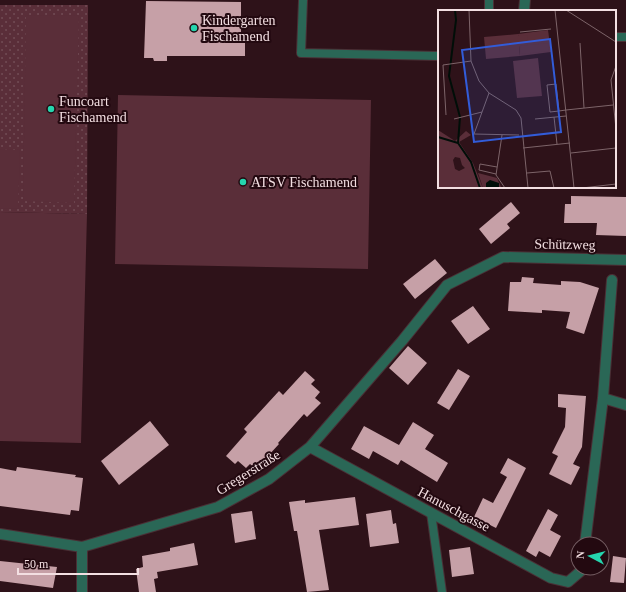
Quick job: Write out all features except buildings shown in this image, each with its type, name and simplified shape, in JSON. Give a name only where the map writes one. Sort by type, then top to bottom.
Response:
[{"type":"street","points":[[524,10],[525,0]]},
{"type":"street","name":"Schützweg","points":[[503,257],[626,260]]},
{"type":"street","name":"Gregerstraße","points":[[0,534],[82,547],[218,507],[269,479],[310,447],[447,285],[503,257]]},
{"type":"street","points":[[586,536],[602,398],[612,280]]},
{"type":"street","points":[[602,398],[626,405]]},
{"type":"street","name":"Hanuschgasse","points":[[310,447],[552,578],[568,582],[575,576]]},
{"type":"street","points":[[82,547],[82,592]]},
{"type":"lane","points":[[303,0],[301,53],[438,56]]},
{"type":"lane","points":[[431,513],[442,592]]},
{"type":"shaded area","points":[[0,5],[88,5],[87,214],[0,212]]},
{"type":"shaded area","name":"Funcoart Fischamend","points":[[26,15],[79,16],[74,203],[23,201]]},
{"type":"shaded area","name":"ATSV Fischamend","points":[[118,95],[371,100],[368,269],[115,264]]},
{"type":"shaded area","points":[[0,149],[20,150],[18,209],[0,208]]},
{"type":"shaded area","points":[[0,212],[87,214],[81,443],[0,441]]},
{"type":"place","name":"Kindergarten Fischamend","points":[[194,28]]},
{"type":"place","name":"Funcoart Fischamend","points":[[51,109]]},
{"type":"place","name":"ATSV Fischamend","points":[[243,182]]}]
